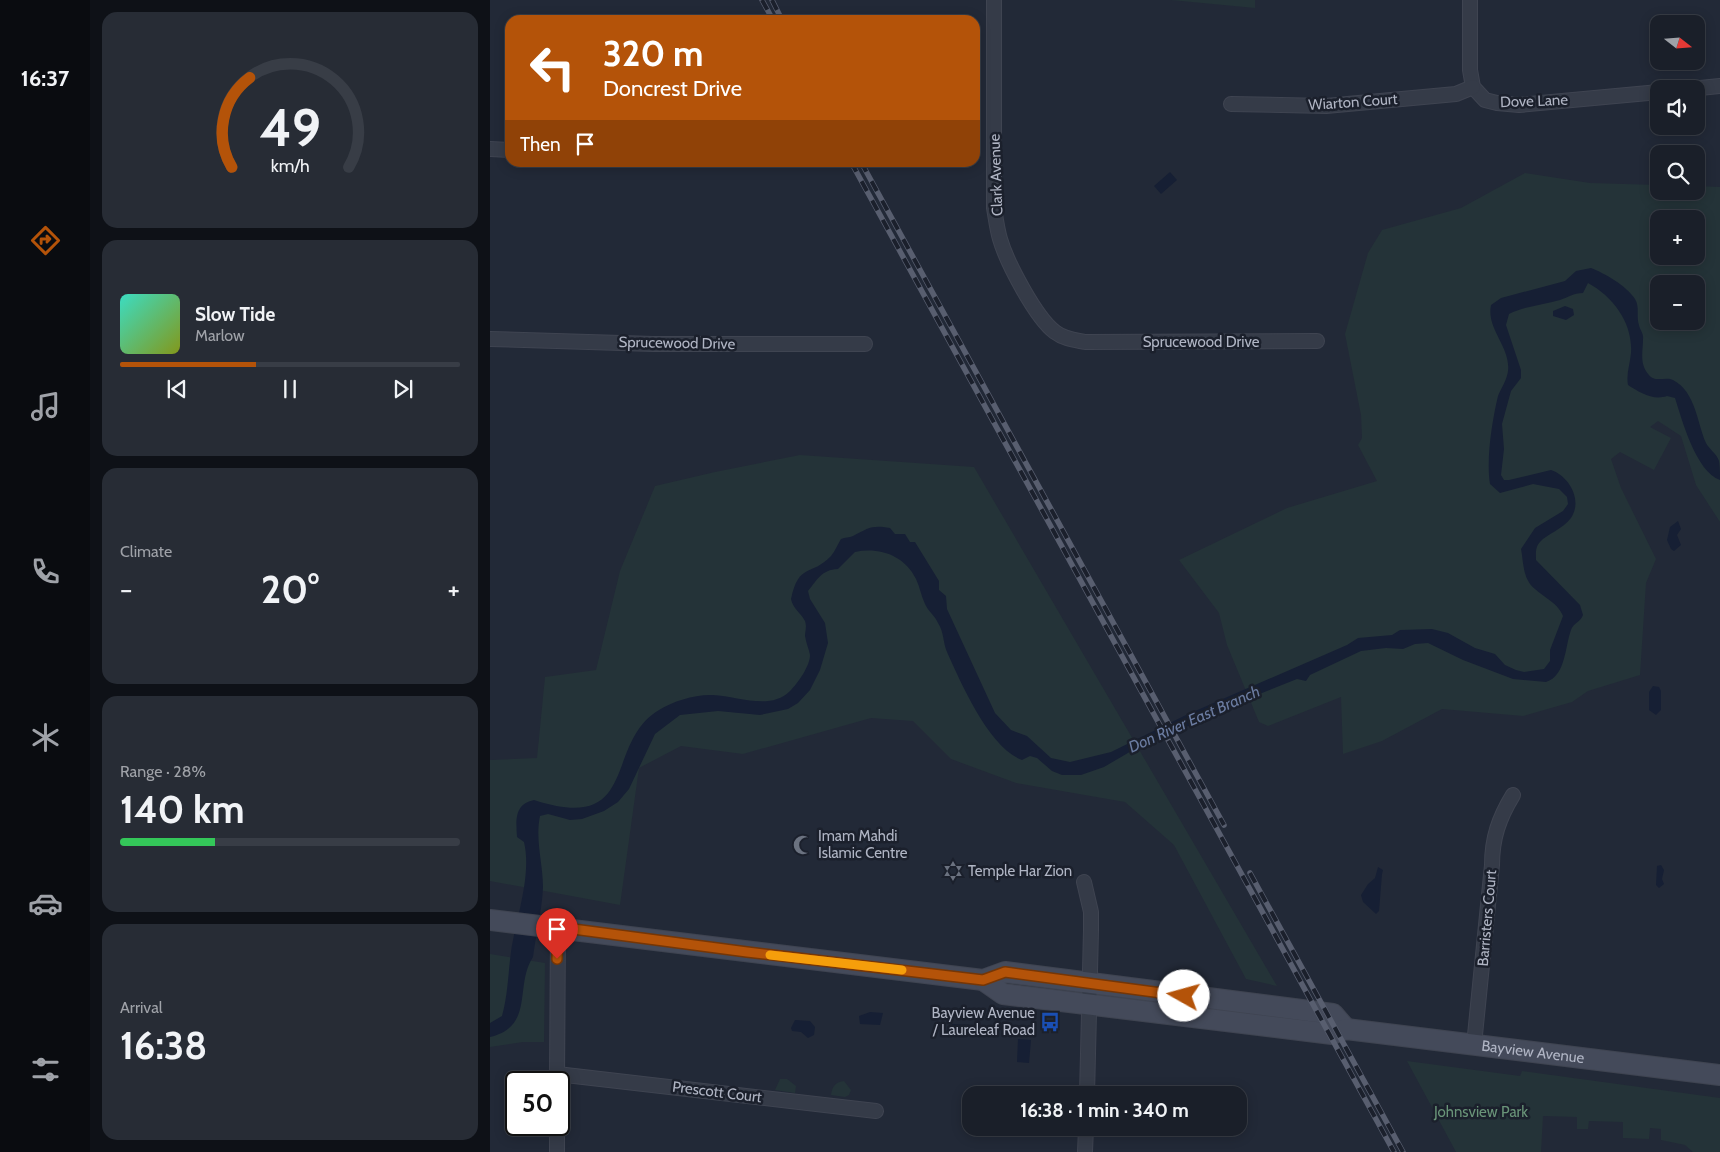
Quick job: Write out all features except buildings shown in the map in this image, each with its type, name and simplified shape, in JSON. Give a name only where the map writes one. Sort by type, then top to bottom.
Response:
[{"type":"main road","name":"Bayview Avenue","points":[[491,920],[553,926],[747,952],[983,980],[1005,972],[1333,1014],[1346,1029]]},
{"type":"main road","name":"Bayview Avenue","points":[[983,980],[1003,994],[1332,1034],[1346,1029],[1720,1075]]},
{"type":"street","name":"Clark Avenue","points":[[994,0],[994,208],[1000,240],[1039,317],[1055,332],[1066,338],[1085,342]]},
{"type":"street","points":[[1470,0],[1470,70],[1473,87]]},
{"type":"street","points":[[1705,88],[1720,86]]},
{"type":"street","name":"Dove Lane","points":[[1473,87],[1485,100],[1507,105],[1650,93]]},
{"type":"street","name":"Wiarton Court","points":[[1231,104],[1326,106],[1456,94],[1473,87]]},
{"type":"street","points":[[490,149],[505,150]]},
{"type":"street","name":"Sprucewood Drive","points":[[490,339],[653,344],[865,344]]},
{"type":"street","name":"Sprucewood Drive","points":[[1085,342],[1317,341]]},
{"type":"street","name":"Barristers Court","points":[[1474,1045],[1492,865],[1492,846],[1497,825],[1513,795]]},
{"type":"street","points":[[1084,882],[1091,912],[1087,1086]]},
{"type":"street","points":[[553,926],[557,1071]]},
{"type":"street","name":"Prescott Court","points":[[570,1079],[876,1111]]},
{"type":"street","points":[[557,1136],[557,1152]]},
{"type":"street","points":[[1085,1152],[1086,1136]]},
{"type":"green space","points":[[1171,0],[1255,0],[1255,8]]},
{"type":"green space","points":[[1525,173],[1590,183],[1650,185],[1650,200],[1705,200],[1705,186],[1720,187],[1720,522],[1696,485],[1681,436],[1658,421],[1650,427],[1671,438],[1654,470],[1620,452],[1611,459],[1621,488],[1656,559],[1646,583],[1640,675],[1588,691],[1572,702],[1523,716],[1442,709],[1382,741],[1343,754],[1341,697],[1268,726],[1259,722],[1227,645],[1219,613],[1179,560],[1287,508],[1377,481],[1358,445],[1362,438],[1361,415],[1345,334],[1368,253],[1382,230],[1461,208]]},
{"type":"green space","points":[[800,455],[974,467],[1277,986],[1246,979],[1174,845],[1125,802],[1016,783],[951,759],[913,721],[871,718],[743,754],[681,746],[639,768],[620,905],[490,881],[490,760],[537,758],[545,677],[596,670],[620,571],[655,486]]},
{"type":"green space","points":[[490,954],[545,963],[544,1042],[523,1042],[490,1047]]},
{"type":"green space","name":"Johnsview Park","points":[[1407,1061],[1520,1076],[1522,1071],[1720,1098],[1720,1152],[1693,1152],[1685,1145],[1661,1140],[1661,1129],[1650,1128],[1649,1139],[1623,1138],[1623,1122],[1589,1121],[1588,1129],[1577,1129],[1577,1117],[1543,1116],[1541,1152],[1456,1152]]},
{"type":"green space","points":[[780,1079],[787,1079],[796,1086],[795,1093],[775,1090]]},
{"type":"green space","points":[[844,1081],[851,1090],[849,1095],[845,1097],[831,1095],[835,1085]]},
{"type":"water","points":[[1170,172],[1177,180],[1161,194],[1154,186]]},
{"type":"water","name":"Don River East Branch","points":[[1591,268],[1621,285],[1635,299],[1638,322],[1643,335],[1642,358],[1644,367],[1654,379],[1673,380],[1687,392],[1695,408],[1706,443],[1719,461],[1720,480],[1711,475],[1697,456],[1686,432],[1675,398],[1667,396],[1651,397],[1628,385],[1631,353],[1629,332],[1620,312],[1606,296],[1588,283],[1583,293],[1521,309],[1509,314],[1506,325],[1521,370],[1521,378],[1511,391],[1502,424],[1504,449],[1501,475],[1504,480],[1509,480],[1551,470],[1558,473],[1568,483],[1575,496],[1574,511],[1571,518],[1543,539],[1538,544],[1536,551],[1536,560],[1580,605],[1583,615],[1572,628],[1564,660],[1558,674],[1553,679],[1546,682],[1513,679],[1463,660],[1428,643],[1415,644],[1403,649],[1386,648],[1361,651],[1310,675],[1306,681],[1297,679],[1145,743],[1104,767],[1081,775],[1062,775],[1052,771],[1037,758],[1030,756],[1022,760],[1010,753],[987,729],[968,697],[953,665],[946,649],[940,626],[925,604],[916,579],[905,564],[882,552],[855,552],[838,569],[828,571],[820,576],[808,591],[810,599],[825,623],[828,643],[820,670],[810,690],[798,703],[788,709],[760,715],[718,711],[680,715],[655,734],[629,789],[618,802],[604,811],[582,819],[570,820],[548,814],[540,816],[538,834],[543,887],[533,957],[528,968],[521,1004],[513,1024],[504,1032],[490,1037],[490,1023],[502,1016],[504,1008],[511,952],[525,883],[526,855],[524,842],[517,837],[517,819],[520,809],[527,802],[534,800],[568,808],[591,805],[606,796],[616,780],[631,743],[642,725],[659,710],[671,704],[692,697],[706,695],[753,701],[773,700],[782,697],[790,691],[803,674],[810,655],[805,636],[805,621],[793,606],[791,599],[794,587],[802,575],[831,556],[841,539],[852,537],[870,528],[890,528],[895,534],[905,534],[910,542],[915,542],[939,581],[939,590],[946,596],[947,609],[995,713],[1011,730],[1027,736],[1051,758],[1070,762],[1111,752],[1186,715],[1347,645],[1358,638],[1392,635],[1400,630],[1432,629],[1448,633],[1475,648],[1495,654],[1505,665],[1516,670],[1524,672],[1544,669],[1550,661],[1550,650],[1563,616],[1553,602],[1530,584],[1525,572],[1521,549],[1535,528],[1563,511],[1568,504],[1567,497],[1559,489],[1533,484],[1500,493],[1490,484],[1489,452],[1492,428],[1498,396],[1508,371],[1506,354],[1492,322],[1490,314],[1491,305],[1501,298],[1565,281],[1576,271]]},
{"type":"water","points":[[1565,306],[1573,309],[1574,315],[1566,320],[1553,316],[1553,311]]},
{"type":"water","points":[[1678,521],[1681,529],[1677,535],[1681,545],[1674,551],[1667,540],[1670,527]]},
{"type":"water","points":[[1653,686],[1659,687],[1661,691],[1661,710],[1656,715],[1649,710],[1649,692]]},
{"type":"water","points":[[1661,865],[1664,870],[1662,879],[1664,884],[1659,888],[1656,885],[1657,866]]},
{"type":"water","points":[[1378,867],[1383,870],[1379,911],[1376,914],[1363,902],[1361,895],[1368,884],[1375,878]]},
{"type":"water","points":[[870,1012],[883,1013],[880,1025],[860,1024],[859,1016]]},
{"type":"water","points":[[795,1020],[810,1021],[815,1027],[814,1035],[808,1038],[801,1032],[792,1031],[791,1028]]},
{"type":"water","points":[[952,1024],[972,1025],[973,1032],[971,1036],[951,1035]]},
{"type":"water","points":[[1018,1039],[1031,1040],[1029,1063],[1017,1062]]},
{"type":"railway","points":[[762,0],[770,15]]},
{"type":"railway","points":[[772,0],[780,15]]},
{"type":"railway","points":[[854,167],[1394,1152]]},
{"type":"railway","points":[[864,167],[1224,825]]},
{"type":"railway","points":[[1250,873],[1403,1152]]},
{"type":"slow traffic","points":[[770,955],[902,970]]},
{"type":"place","name":"Imam Mahdi Islamic Centre","points":[[803,845]]},
{"type":"place","name":"Temple Har Zion","points":[[953,871]]},
{"type":"place","name":"Bayview Avenue / Laureleaf Road","points":[[1050,1022]]},
{"type":"route","points":[[557,959],[558,927],[657,941],[983,980],[1005,972],[1184,996]]}]
